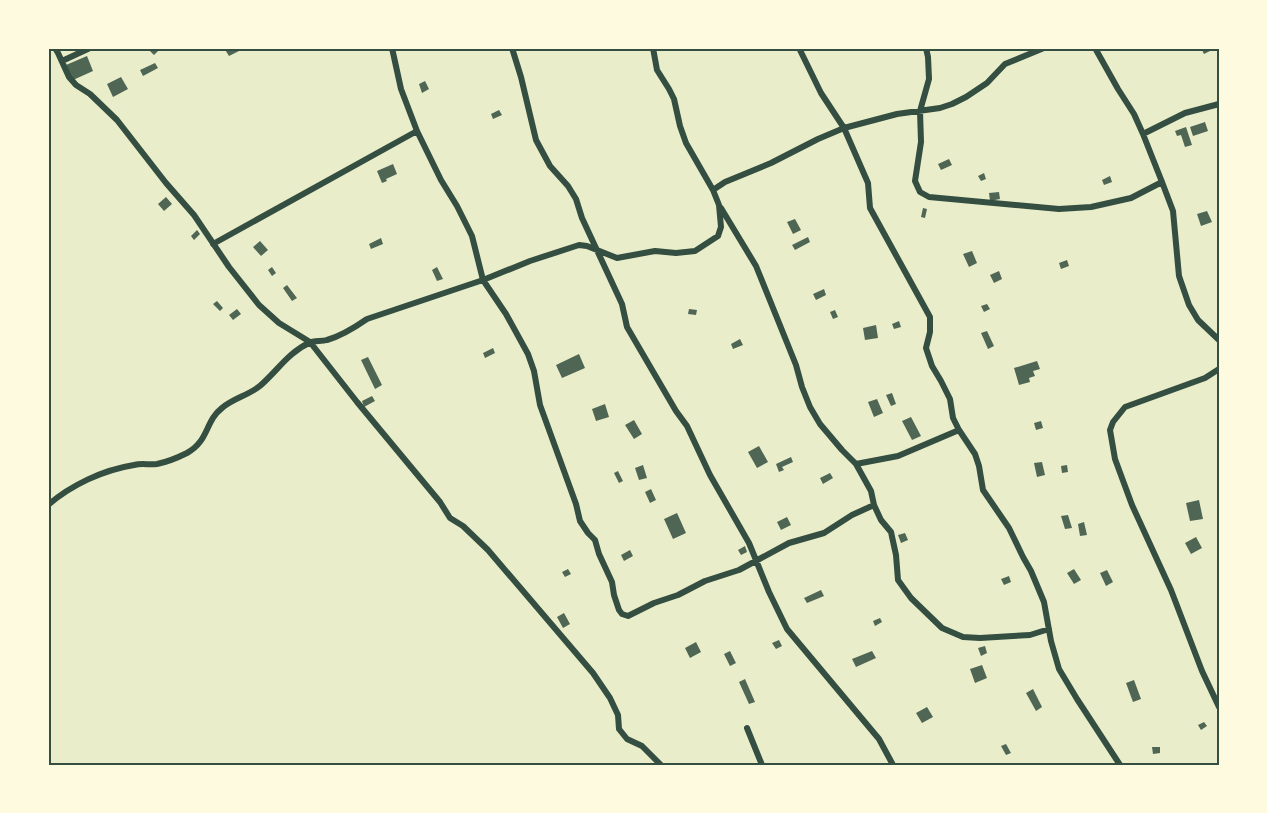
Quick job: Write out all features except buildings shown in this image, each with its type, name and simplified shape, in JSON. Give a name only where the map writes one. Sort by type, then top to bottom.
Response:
[{"type":"street","points":[[55,48],[69,77],[117,120],[194,215],[259,305],[279,323],[310,342],[440,502],[450,518],[463,526],[488,550],[593,673],[610,698],[618,715],[619,729],[627,739],[642,746],[661,765]]},
{"type":"street","points":[[62,61],[90,48]]},
{"type":"street","points":[[392,48],[401,89],[417,131],[472,237],[483,280],[506,314],[528,354],[534,370],[540,405],[580,521],[595,540],[622,614],[628,616],[705,581],[738,570],[789,543],[824,533],[852,515],[874,505]]},
{"type":"street","points":[[512,48],[536,140],[550,166],[576,199],[582,218],[622,304],[627,327],[687,426],[710,475],[749,543],[787,629],[879,739],[893,765]]},
{"type":"street","points":[[653,48],[657,70],[674,99],[686,143],[719,205],[756,266],[796,365],[810,407],[820,424],[856,464],[871,490],[874,505],[881,519],[891,532],[898,580],[911,598],[942,628],[963,636],[980,638],[1030,635],[1049,629]]},
{"type":"street","points":[[799,48],[821,93],[844,128],[868,183],[870,208],[930,317],[930,332],[926,348],[932,366],[950,399],[953,418],[975,454],[983,489],[1009,528],[1044,602],[1059,669],[1120,765]]},
{"type":"street","points":[[926,48],[929,79],[920,111],[921,142],[915,181],[920,192],[929,197],[1059,209],[1091,207],[1131,198],[1162,182]]},
{"type":"street","points":[[713,190],[725,182],[844,128],[897,114],[940,108],[966,97],[987,83],[1005,64],[1044,48]]},
{"type":"street","points":[[1095,48],[1134,114],[1173,211],[1179,276],[1189,305],[1198,320],[1219,340]]},
{"type":"street","points":[[1143,134],[1185,113],[1219,104]]},
{"type":"street","points":[[213,244],[417,131]]},
{"type":"street","points":[[48,505],[77,486],[117,468],[137,464],[156,464],[188,453],[200,444],[215,413],[260,387],[291,354],[310,342],[326,340],[350,331],[367,319],[579,245],[617,258],[655,251],[676,253],[695,251],[718,236],[721,227],[719,205]]},
{"type":"street","points":[[1219,369],[1205,378],[1125,407],[1113,422],[1110,430],[1115,459],[1132,505],[1171,590],[1202,671],[1219,707]]},
{"type":"street","points":[[856,464],[898,456],[959,430]]},
{"type":"street","points":[[747,728],[762,765]]}]
